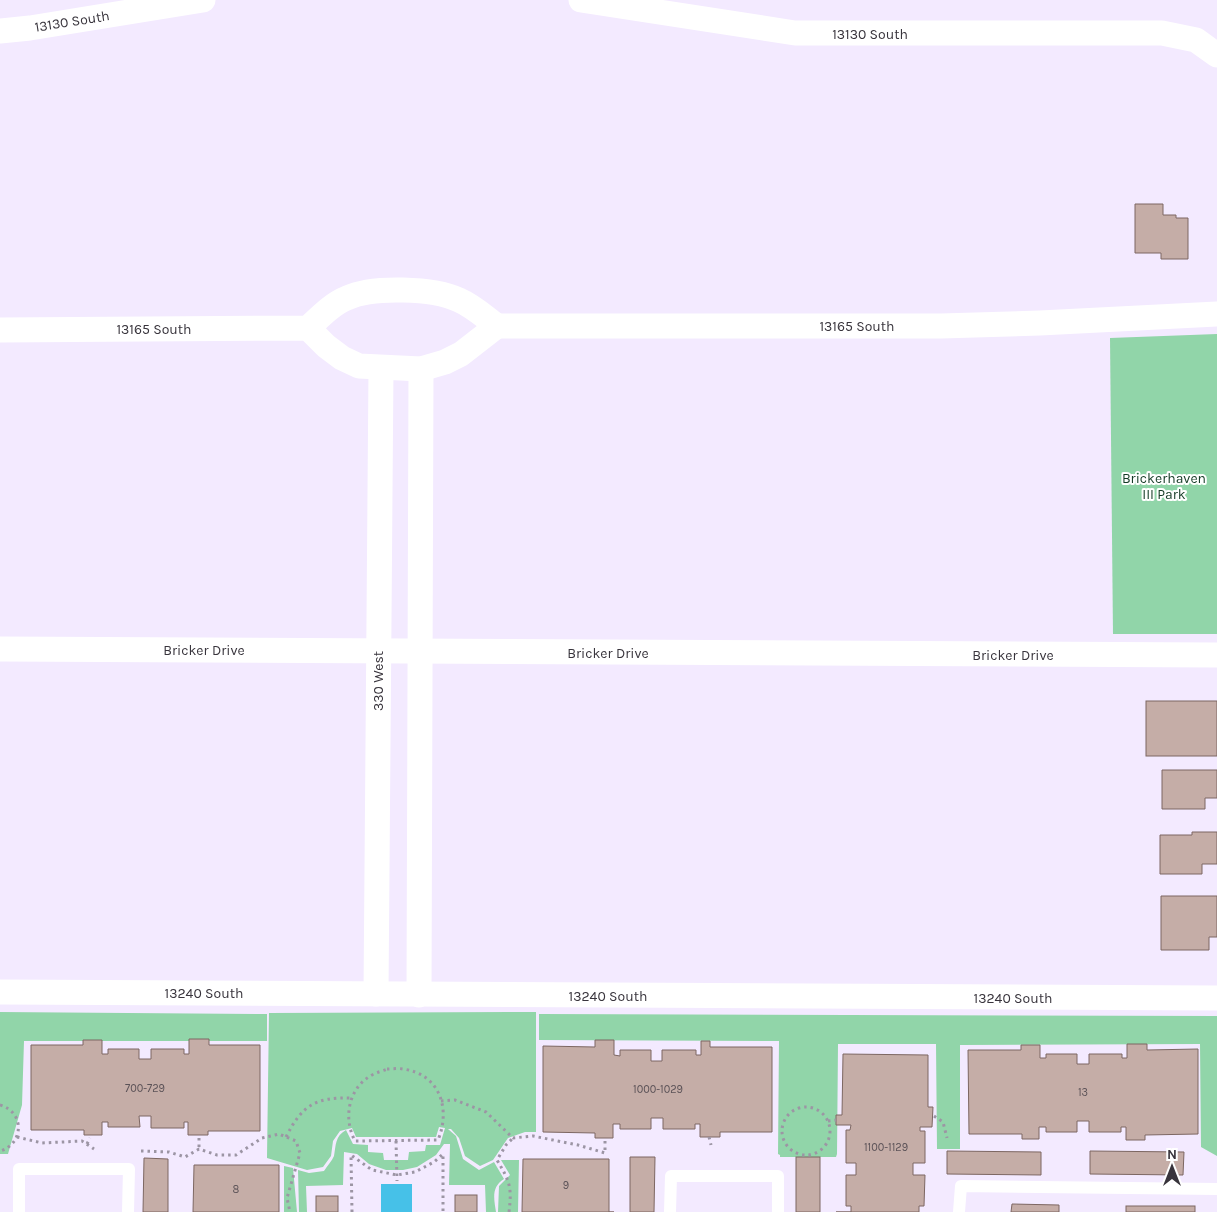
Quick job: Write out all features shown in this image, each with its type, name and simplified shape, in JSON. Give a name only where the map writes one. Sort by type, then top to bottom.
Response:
[{"type":"street","name":"13130 South","points":[[0,32],[203,0]]},
{"type":"street","name":"13130 South","points":[[581,0],[795,33],[1162,33],[1196,40],[1217,54]]},
{"type":"street","points":[[390,290],[444,294],[462,300],[497,326],[462,354],[445,362],[421,369],[359,366],[342,358],[326,346],[308,328],[331,307],[347,298],[362,293],[390,290]]},
{"type":"street","name":"13165 South","points":[[497,326],[941,326],[1040,324],[1217,314]]},
{"type":"street","name":"13165 South","points":[[0,330],[308,328]]},
{"type":"street","name":"330 West","points":[[376,994],[381,368]]},
{"type":"street","points":[[419,995],[421,369]]},
{"type":"street","name":"Bricker Drive","points":[[0,649],[1217,656]]},
{"type":"street","name":"13240 South","points":[[0,992],[1217,998]]},
{"type":"lane","points":[[19,1212],[19,1169],[128,1169],[128,1212]]},
{"type":"lane","points":[[670,1212],[671,1176],[778,1176],[778,1212]]},
{"type":"lane","points":[[959,1212],[961,1186],[1217,1189]]},
{"type":"path","points":[[387,1069],[403,1069],[418,1074],[431,1083],[445,1112],[444,1128],[438,1140],[355,1141],[349,1130],[348,1114],[351,1098],[359,1085],[372,1075],[387,1069]]},
{"type":"path","points":[[286,1137],[294,1122],[312,1104],[335,1098],[351,1098]]},
{"type":"path","points":[[441,1101],[455,1100],[486,1112],[512,1138]]},
{"type":"path","points":[[0,1104],[15,1114],[19,1130],[13,1144],[7,1149],[0,1151]]},
{"type":"path","points":[[810,1107],[824,1115],[828,1122],[829,1138],[821,1151],[805,1155],[791,1150],[782,1137],[784,1122],[794,1111],[810,1107]]},
{"type":"path","points":[[934,1116],[942,1122],[947,1138]]},
{"type":"path","points":[[828,1122],[836,1120]]},
{"type":"path","points":[[132,1151],[169,1152],[185,1157],[199,1149],[217,1155],[236,1155],[262,1138],[279,1134],[296,1141],[300,1153],[288,1198],[290,1212]]},
{"type":"path","points":[[509,1212],[511,1196],[508,1178],[497,1160],[512,1138],[533,1136],[578,1145],[605,1153],[605,1139]]},
{"type":"path","points":[[709,1137],[711,1145]]},
{"type":"path","points":[[17,1138],[42,1143],[82,1141],[96,1151]]},
{"type":"path","points":[[87,1144],[90,1138]]},
{"type":"path","points":[[199,1138],[199,1149]]},
{"type":"path","points":[[396,1141],[397,1181]]},
{"type":"path","points":[[352,1212],[351,1155],[372,1170],[397,1175],[415,1172],[434,1162],[443,1154],[442,1212]]},
{"type":"green space","name":"Brickerhaven III Park","points":[[1217,334],[1217,634],[1113,634],[1110,338]]},
{"type":"green space","points":[[0,1012],[267,1014],[267,1041],[24,1041],[22,1105],[8,1154],[0,1154]]},
{"type":"green space","points":[[536,1012],[536,1132],[525,1132],[508,1138],[493,1160],[480,1166],[465,1156],[459,1138],[451,1129],[448,1129],[456,1136],[463,1159],[479,1170],[494,1162],[504,1179],[495,1190],[496,1212],[486,1212],[485,1185],[449,1185],[450,1144],[444,1144],[436,1155],[417,1167],[403,1170],[386,1170],[369,1164],[357,1154],[344,1152],[343,1185],[306,1186],[307,1212],[299,1212],[298,1170],[309,1173],[324,1171],[334,1156],[338,1138],[342,1132],[346,1130],[353,1144],[368,1145],[368,1152],[383,1153],[384,1160],[408,1160],[409,1152],[425,1151],[426,1145],[440,1145],[445,1128],[439,1127],[436,1137],[356,1137],[352,1128],[340,1131],[333,1141],[331,1156],[323,1167],[307,1170],[267,1158],[269,1013]]},
{"type":"green space","points":[[539,1014],[1217,1016],[1217,1156],[1201,1147],[1200,1044],[960,1045],[960,1149],[937,1149],[936,1044],[838,1044],[836,1157],[780,1157],[778,1154],[779,1041],[539,1040]]},
{"type":"green space","points":[[501,1160],[519,1160],[518,1212],[498,1212],[499,1186],[510,1175]]},
{"type":"green space","points":[[284,1166],[293,1168],[297,1212],[284,1212]]},
{"type":"water","points":[[381,1184],[412,1184],[412,1212],[381,1212]]},
{"type":"building","points":[[1135,204],[1163,204],[1163,215],[1176,215],[1176,218],[1188,218],[1188,259],[1161,259],[1161,253],[1135,253]]},
{"type":"building","points":[[1146,701],[1217,701],[1217,756],[1146,756]]},
{"type":"building","points":[[1162,770],[1217,770],[1217,798],[1205,798],[1205,809],[1162,809]]},
{"type":"building","points":[[1192,832],[1217,832],[1217,864],[1202,864],[1202,874],[1160,874],[1160,835],[1192,835]]},
{"type":"building","points":[[1161,896],[1217,896],[1217,937],[1209,937],[1209,950],[1161,950]]},
{"type":"building","points":[[189,1039],[209,1039],[209,1045],[260,1045],[260,1131],[208,1131],[208,1135],[188,1135],[188,1122],[184,1122],[184,1128],[151,1128],[151,1116],[139,1116],[140,1127],[108,1127],[108,1122],[102,1122],[102,1135],[84,1135],[84,1130],[31,1130],[31,1045],[83,1045],[83,1040],[102,1040],[102,1054],[108,1054],[108,1049],[139,1049],[139,1059],[151,1059],[151,1049],[184,1049],[184,1054],[189,1054]]},
{"type":"building","points":[[595,1040],[614,1040],[614,1055],[620,1056],[620,1050],[651,1050],[651,1061],[662,1061],[662,1050],[696,1050],[696,1055],[701,1055],[701,1041],[710,1041],[710,1047],[772,1047],[772,1132],[720,1132],[720,1137],[700,1137],[700,1124],[695,1124],[695,1129],[663,1129],[663,1118],[651,1118],[651,1129],[620,1129],[620,1124],[613,1124],[613,1138],[595,1138],[595,1133],[543,1132],[543,1046],[595,1047]]},
{"type":"building","points":[[1127,1044],[1147,1044],[1147,1050],[1198,1049],[1198,1134],[1145,1135],[1145,1140],[1126,1140],[1126,1127],[1121,1127],[1121,1132],[1089,1132],[1089,1121],[1077,1121],[1077,1132],[1046,1132],[1046,1127],[1039,1127],[1039,1139],[1022,1139],[1022,1134],[969,1134],[968,1050],[1021,1050],[1021,1045],[1040,1045],[1040,1058],[1046,1058],[1046,1054],[1077,1054],[1077,1064],[1089,1064],[1089,1054],[1122,1054],[1122,1058],[1127,1058]]},
{"type":"building","points":[[843,1054],[928,1055],[928,1107],[933,1107],[932,1127],[920,1127],[920,1131],[925,1131],[925,1163],[913,1163],[913,1175],[925,1175],[924,1206],[919,1206],[919,1212],[851,1212],[851,1206],[846,1206],[846,1175],[856,1175],[856,1163],[846,1163],[846,1130],[850,1130],[851,1125],[836,1125],[836,1115],[842,1115]]},
{"type":"building","points":[[947,1151],[1041,1152],[1041,1175],[947,1174]]},
{"type":"building","points":[[1090,1151],[1184,1152],[1183,1175],[1090,1174]]},
{"type":"building","points":[[630,1157],[655,1157],[654,1212],[630,1212]]},
{"type":"building","points":[[796,1157],[820,1157],[820,1212],[796,1212]]},
{"type":"building","points":[[144,1158],[168,1159],[168,1212],[143,1212]]},
{"type":"building","points":[[523,1159],[609,1159],[609,1212],[522,1212]]},
{"type":"building","points":[[194,1165],[279,1165],[279,1212],[193,1212]]},
{"type":"building","points":[[455,1195],[477,1195],[477,1212],[455,1212]]},
{"type":"building","points":[[316,1196],[338,1196],[338,1212],[316,1212]]},
{"type":"building","points":[[1012,1204],[1059,1205],[1059,1212],[1011,1212]]},
{"type":"building","points":[[1126,1206],[1195,1206],[1195,1212],[1126,1212]]}]
